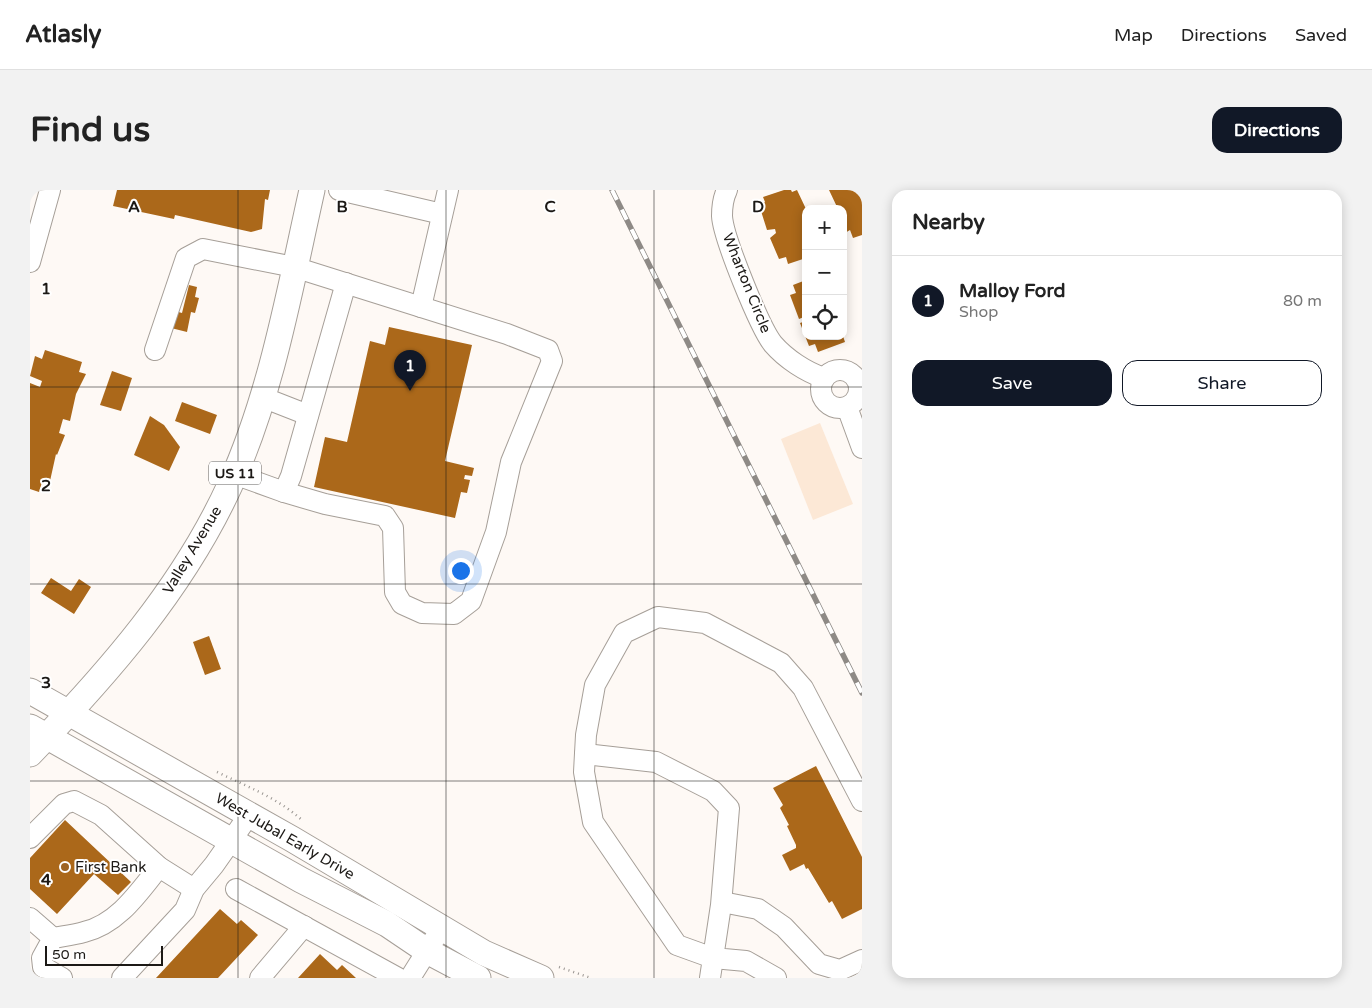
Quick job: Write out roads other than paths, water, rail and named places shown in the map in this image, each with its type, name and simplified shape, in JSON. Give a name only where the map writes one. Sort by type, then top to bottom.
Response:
[{"type":"main road","name":"Valley Avenue","points":[[30,754],[38,732],[68,712],[123,654],[179,577],[211,522],[234,474],[262,397],[312,190]]},
{"type":"main road","name":"West Jubal Early Drive","points":[[30,691],[249,815],[484,953],[541,978]]},
{"type":"main road","name":"West Jubal Early Drive","points":[[38,732],[300,880],[387,924],[427,951],[478,978]]},
{"type":"street","points":[[30,262],[50,190]]},
{"type":"street","points":[[339,190],[442,214]]},
{"type":"street","points":[[421,307],[448,190]]},
{"type":"street","name":"Wharton Circle","points":[[727,190],[722,207],[724,227],[764,331],[783,354],[810,373],[824,378]]},
{"type":"street","points":[[155,350],[186,258],[203,248],[294,267],[507,334],[548,350],[552,361],[510,462],[496,532],[471,601],[454,614],[422,613],[402,604],[394,592],[393,528],[385,516],[325,504],[234,474]]},
{"type":"street","points":[[284,492],[346,283]]},
{"type":"street","points":[[840,370],[851,374],[860,383],[856,400],[847,407],[835,408],[825,401],[821,390],[824,378],[834,371],[840,370]]},
{"type":"street","points":[[262,397],[308,415]]},
{"type":"street","points":[[847,407],[862,448]]},
{"type":"street","points":[[776,978],[746,961],[713,958],[677,945],[593,822],[584,772],[586,735],[595,685],[624,633],[658,617],[704,623],[781,663],[803,688],[862,801]]},
{"type":"street","points":[[585,754],[656,762],[713,791],[729,808],[722,902],[710,978]]},
{"type":"street","points":[[30,838],[64,804],[74,801],[102,815],[160,867],[194,889]]},
{"type":"street","points":[[122,978],[184,910],[194,889],[249,815]]},
{"type":"street","points":[[53,938],[86,932],[111,920],[133,900],[160,867]]},
{"type":"street","points":[[236,888],[398,978]]},
{"type":"street","points":[[722,902],[758,908],[784,928],[819,964],[840,970],[862,960]]},
{"type":"street","points":[[30,918],[53,938]]},
{"type":"street","points":[[260,978],[304,926]]},
{"type":"street","points":[[410,978],[442,927]]},
{"type":"street","points":[[53,938],[42,958],[44,967],[62,978]]},
{"type":"railway","points":[[612,190],[862,693]]},
{"type":"place","name":"Malloy Ford","points":[[410,391]]},
{"type":"place","name":"First Bank","points":[[65,867]]}]
